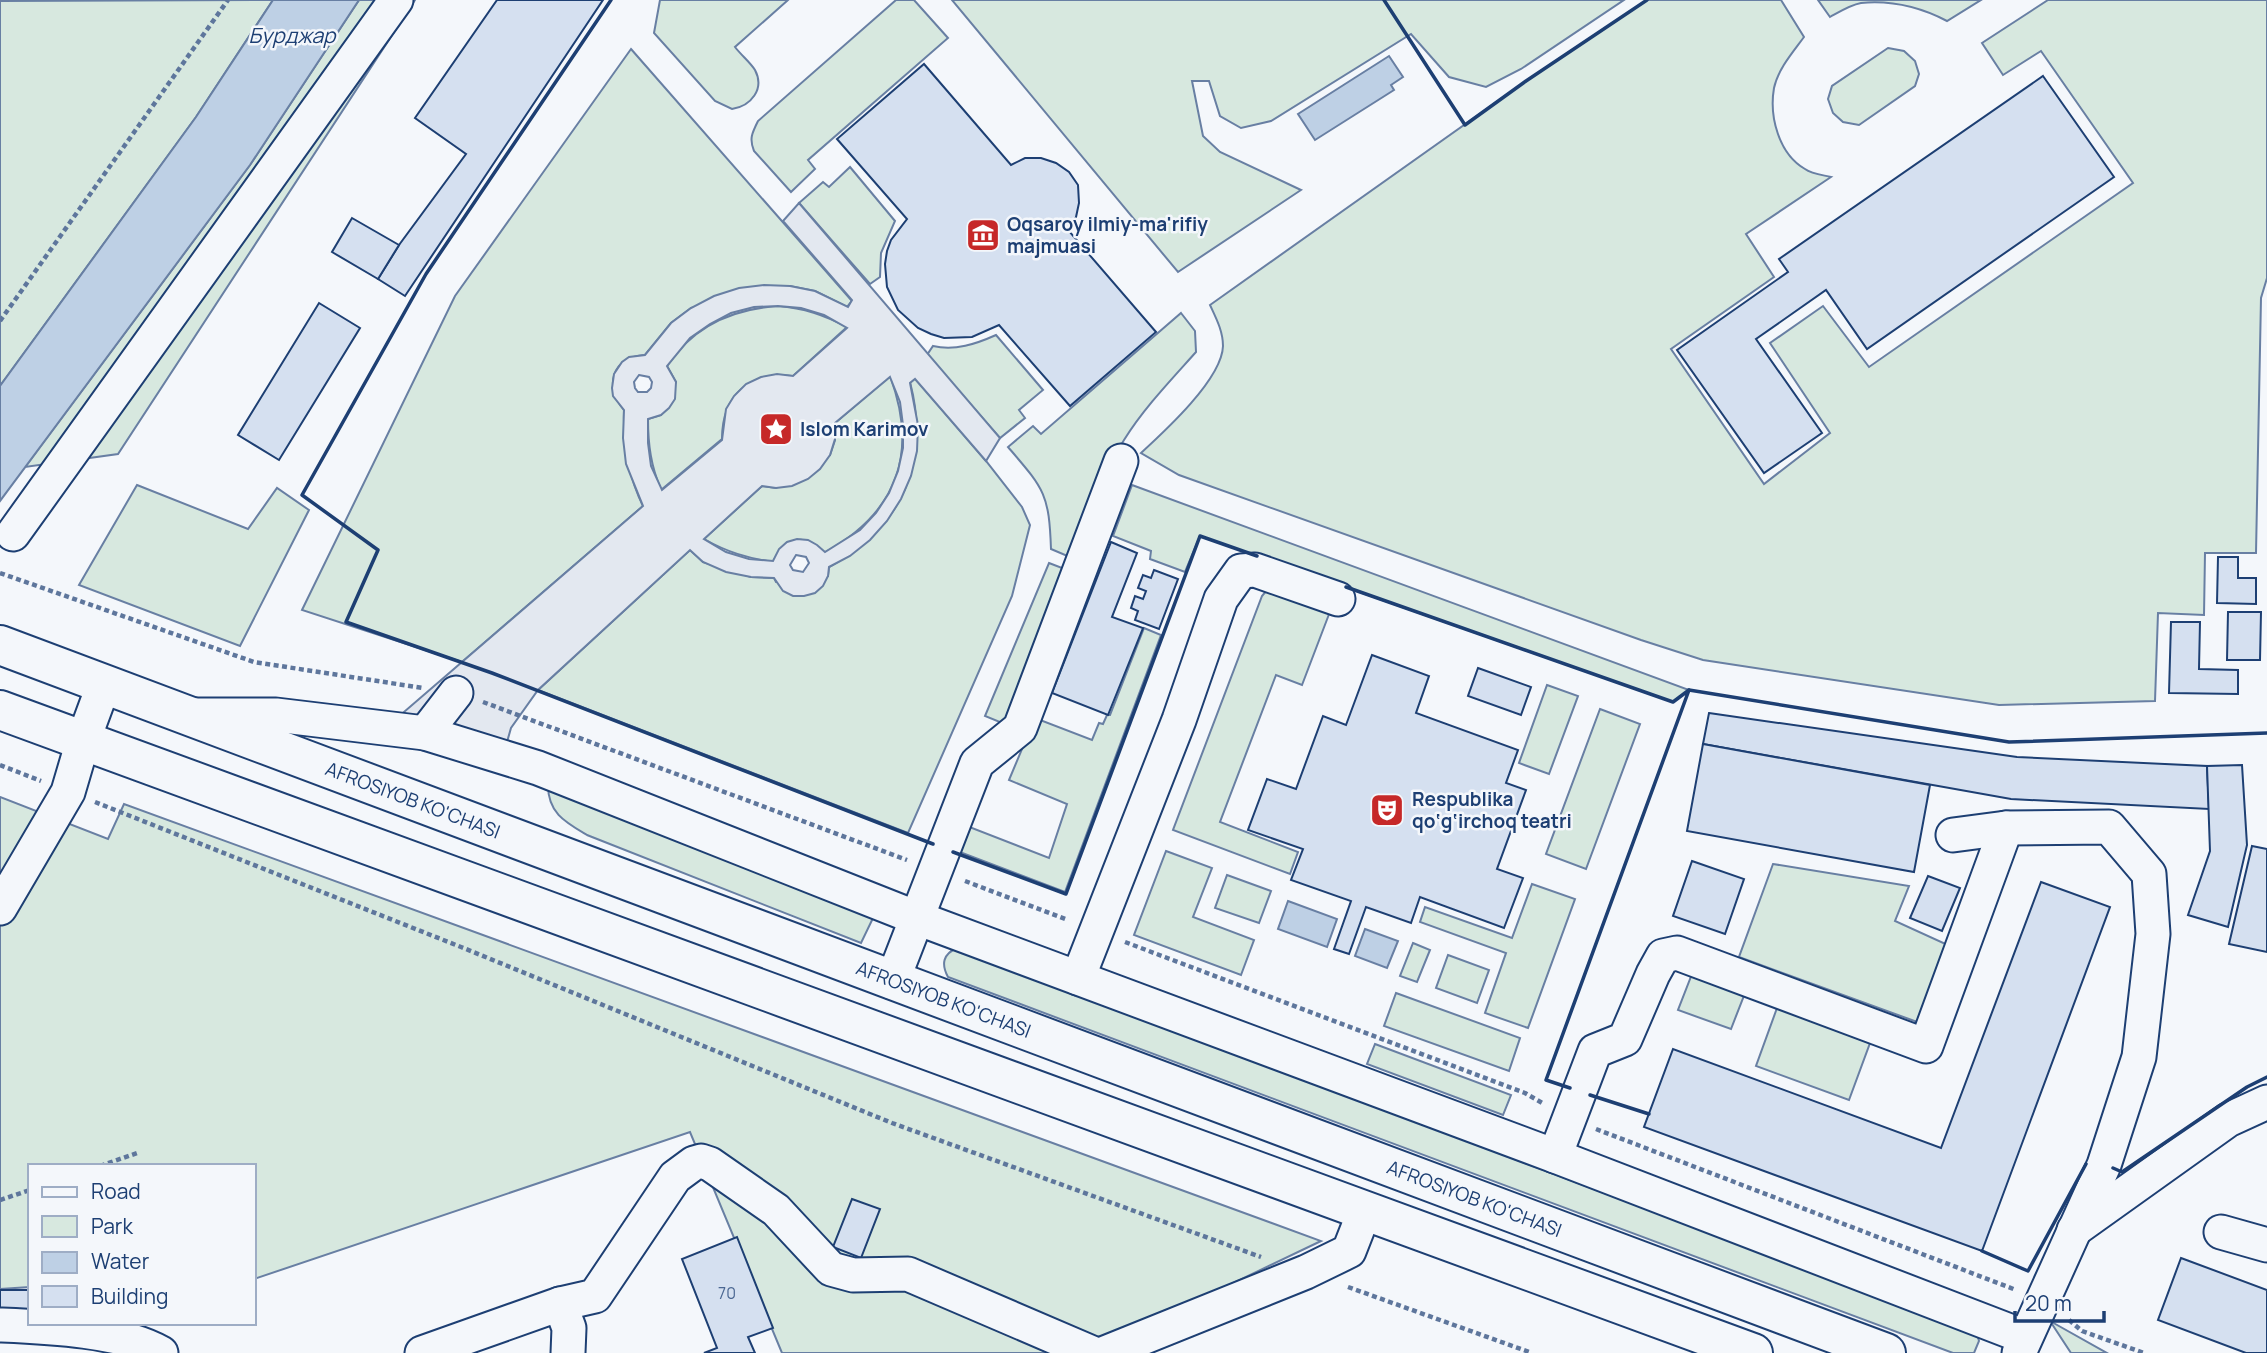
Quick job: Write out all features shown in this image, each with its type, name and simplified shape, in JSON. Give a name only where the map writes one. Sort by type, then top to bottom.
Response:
[{"type":"main road","name":"AFROSIYOB KO'CHASI","points":[[2,646],[1886,1353]]},
{"type":"main road","points":[[0,710],[1753,1353]]},
{"type":"street","points":[[13,534],[396,0]]},
{"type":"street","points":[[892,982],[977,763],[1020,729],[1121,461]]},
{"type":"street","points":[[1078,978],[1178,720],[1221,599],[1241,571],[1255,570],[1338,599]]},
{"type":"street","points":[[0,908],[68,792],[104,684]]},
{"type":"street","points":[[425,733],[456,692]]},
{"type":"street","points":[[186,715],[276,715],[425,733],[538,768],[917,918],[1555,1156],[2022,1345],[2104,1165],[2139,1057],[2153,934],[2149,874],[2109,827],[2006,828],[1953,835]]},
{"type":"street","points":[[1555,1156],[1595,1051],[1625,1039],[1663,956],[1678,953],[1926,1045],[2006,828]]},
{"type":"street","points":[[2074,1230],[2228,1120],[2267,1102]]},
{"type":"street","points":[[422,1353],[560,1304],[594,1296],[675,1177],[701,1161],[710,1164],[776,1210],[831,1269],[853,1275],[908,1274],[1092,1353]]},
{"type":"street","points":[[1105,1353],[1306,1272],[1349,1251],[1364,1210]]},
{"type":"street","points":[[2221,1232],[2267,1245]]},
{"type":"street","points":[[560,1304],[569,1328],[568,1353]]},
{"type":"street","points":[[0,1325],[57,1327],[145,1343],[162,1353]]},
{"type":"path","points":[[0,321],[228,0]]},
{"type":"path","points":[[0,573],[254,663],[456,692],[557,727],[1525,1093],[1571,1119],[2042,1300]]},
{"type":"path","points":[[0,765],[461,947],[892,1123],[1532,1353]]},
{"type":"path","points":[[106,1164],[140,1152]]},
{"type":"path","points":[[0,1200],[28,1191]]},
{"type":"path","points":[[2082,1331],[2144,1353]]},
{"type":"green space","points":[[273,0],[196,117],[0,386],[0,1]]},
{"type":"green space","points":[[359,0],[415,0],[118,454],[25,467],[250,165]]},
{"type":"green space","points":[[660,0],[788,0],[735,47],[753,67],[758,77],[757,90],[750,100],[732,109],[715,101],[654,33]]},
{"type":"green space","points":[[896,0],[914,0],[948,38],[808,160],[815,169],[791,192],[754,151],[752,136],[758,121]]},
{"type":"green space","points":[[952,0],[1624,0],[1521,69],[1486,87],[1449,77],[1411,34],[1271,121],[1241,128],[1220,116],[1209,81],[1192,81],[1203,136],[1220,152],[1301,190],[1178,272]]},
{"type":"green space","points":[[1647,0],[1781,0],[1804,37],[1786,61],[1776,81],[1773,99],[1775,122],[1782,144],[1796,162],[1811,172],[1831,177],[1746,234],[1774,277],[1671,349],[1764,484],[1830,433],[1770,343],[1823,306],[1869,367],[2133,183],[2041,51],[2003,75],[1982,43],[2048,0],[2267,0],[2267,278],[2261,298],[2256,553],[2205,553],[2204,615],[2158,613],[2155,701],[1999,705],[1703,660],[1179,475],[1141,453],[1191,404],[1213,374],[1220,359],[1222,335],[1210,305],[1526,81]]},
{"type":"green space","points":[[1818,0],[1981,0],[1947,21],[1916,8],[1872,2],[1857,4],[1830,17]]},
{"type":"green space","points":[[1888,48],[1904,51],[1915,61],[1919,74],[1915,86],[1859,125],[1843,122],[1833,113],[1828,99],[1832,86]]},
{"type":"green space","points":[[631,49],[852,301],[847,307],[815,291],[790,286],[691,308],[671,323],[645,355],[625,361],[618,367],[614,375],[614,392],[624,410],[628,460],[643,506],[462,662],[302,610],[455,296]]},
{"type":"green space","points":[[850,167],[895,221],[881,253],[880,277],[870,284],[799,203],[823,182],[829,187]]},
{"type":"green space","points":[[778,306],[814,313],[847,327],[793,376],[764,378],[741,389],[727,410],[722,439],[661,490],[651,455],[648,419],[661,415],[676,382],[667,366],[689,340],[715,322],[744,311]]},
{"type":"green space","points":[[1181,313],[1195,331],[1196,352],[1149,405],[1124,440],[1102,483],[1072,558],[1051,549],[1048,515],[1042,493],[1030,473],[1008,447],[1033,426],[1041,434]]},
{"type":"green space","points":[[996,335],[1043,390],[1019,410],[1025,418],[1000,438],[927,355],[933,346],[965,346]]},
{"type":"green space","points":[[890,376],[902,431],[901,456],[895,479],[885,500],[849,537],[824,553],[810,542],[796,540],[784,547],[773,562],[737,554],[704,539],[762,486],[776,488],[830,455],[835,440],[835,423]]},
{"type":"green space","points":[[915,378],[1022,507],[1030,525],[1012,596],[908,833],[538,690],[690,550],[703,562],[751,577],[774,578],[776,582],[828,576],[829,567],[875,533],[905,490],[913,466],[916,439],[916,412],[910,382]]},
{"type":"green space","points":[[137,485],[248,529],[277,488],[309,510],[240,646],[79,585]]},
{"type":"green space","points":[[1132,485],[1689,690],[1673,702],[1200,536],[1185,572],[1150,559],[1151,551],[1113,536]]},
{"type":"green space","points":[[1049,563],[1070,571],[1007,725],[985,716]]},
{"type":"green space","points":[[1267,590],[1331,609],[1302,685],[1276,675],[1220,822],[1298,852],[1290,874],[1173,830],[1262,596]]},
{"type":"green space","points":[[1144,628],[1161,635],[1065,892],[957,851],[967,826],[1049,858],[1067,804],[1009,780],[1035,718],[1092,740],[1099,723],[1103,724],[1107,715],[1110,715]]},
{"type":"green space","points":[[1547,685],[1578,696],[1549,774],[1519,763]]},
{"type":"green space","points":[[1600,709],[1640,724],[1586,869],[1546,854]]},
{"type":"green space","points":[[548,785],[874,916],[861,943],[587,835],[559,816],[551,803]]},
{"type":"green space","points":[[0,797],[108,839],[124,804],[1321,1241],[1087,1353],[782,1353],[690,1132],[256,1278],[256,1164],[28,1164],[28,1287],[0,1289]]},
{"type":"green space","points":[[1166,851],[1212,868],[1193,917],[1254,940],[1241,975],[1134,935]]},
{"type":"green space","points":[[1773,864],[1909,886],[1895,921],[1950,946],[1920,1023],[1739,957]]},
{"type":"green space","points":[[1227,875],[1271,891],[1259,923],[1215,908]]},
{"type":"green space","points":[[1532,884],[1575,899],[1528,1028],[1485,1013],[1506,953],[1420,922],[1425,907],[1512,938]]},
{"type":"green space","points":[[1413,943],[1430,950],[1417,982],[1400,976]]},
{"type":"green space","points":[[957,948],[1977,1334],[1979,1341],[1974,1353],[1953,1353],[948,977],[944,968],[945,960],[949,953]]},
{"type":"green space","points":[[1448,955],[1489,970],[1477,1003],[1436,988]]},
{"type":"green space","points":[[1692,974],[1745,993],[1731,1029],[1678,1010]]},
{"type":"green space","points":[[1396,993],[1520,1038],[1509,1071],[1384,1026]]},
{"type":"green space","points":[[1777,1008],[1870,1043],[1849,1100],[1756,1066]]},
{"type":"green space","points":[[1375,1044],[1511,1095],[1503,1115],[1367,1064]]},
{"type":"green space","points":[[2050,1321],[2107,1353],[2071,1353]]},
{"type":"shaded area","points":[[799,203],[1000,438],[986,461],[915,379],[910,383],[918,425],[917,451],[911,476],[901,499],[887,521],[870,540],[850,556],[829,567],[823,586],[815,593],[793,596],[783,591],[774,578],[726,572],[703,562],[690,550],[538,690],[511,728],[505,749],[397,718],[643,506],[626,464],[624,410],[613,396],[614,374],[622,362],[629,357],[645,355],[671,323],[691,308],[714,296],[739,288],[790,286],[815,291],[848,307],[852,300],[783,221]],"holes":[[[754,307],[801,308],[824,315],[847,328],[793,376],[777,374],[746,384],[726,409],[722,440],[662,490],[651,466],[648,419],[661,415],[675,399],[676,382],[667,366],[690,338],[710,324],[731,313]],[[639,375],[649,377],[651,388],[647,392],[638,392],[634,382]],[[890,377],[900,402],[903,448],[889,493],[876,513],[860,530],[825,552],[808,540],[787,542],[779,549],[773,561],[749,559],[726,552],[704,539],[762,486],[792,486],[808,479],[820,469],[830,455],[835,439],[835,423]],[[796,555],[806,557],[809,563],[803,572],[793,570],[790,565]]]},
{"type":"water","name":"Бурджар","points":[[273,0],[359,0],[250,165],[0,501],[0,386],[196,117]]},
{"type":"water","points":[[1389,56],[1403,77],[1391,85],[1394,90],[1315,140],[1298,114]]},
{"type":"water","points":[[1288,901],[1337,919],[1327,947],[1278,929]]},
{"type":"water","points":[[1365,929],[1398,941],[1387,968],[1355,956]]},
{"type":"building","points":[[497,0],[603,0],[405,296],[378,279],[399,245],[466,154],[415,118]]},
{"type":"building","name":"Oqsaroy ilmiy-ma'rifiy majmuasi","points":[[924,64],[1011,165],[1025,158],[1041,158],[1056,163],[1069,172],[1078,185],[1079,203],[1076,217],[1068,230],[1156,332],[1070,406],[999,325],[972,337],[944,338],[931,334],[918,328],[898,310],[887,287],[887,251],[891,240],[907,219],[837,139]]},
{"type":"building","points":[[2043,76],[2114,177],[1867,349],[1826,290],[1756,339],[1822,433],[1764,473],[1677,350],[1788,272],[1779,259]]},
{"type":"building","points":[[352,218],[399,245],[378,279],[332,252]]},
{"type":"building","points":[[319,303],[360,328],[279,460],[238,435]]},
{"type":"building","points":[[1111,542],[1137,553],[1112,617],[1143,628],[1108,715],[1052,693]]},
{"type":"building","points":[[2218,557],[2238,557],[2238,578],[2256,578],[2256,604],[2217,603]]},
{"type":"building","points":[[1154,570],[1178,579],[1159,629],[1135,620],[1138,611],[1131,608],[1135,596],[1143,599],[1146,591],[1138,588],[1143,575],[1151,578]]},
{"type":"building","points":[[2228,612],[2261,612],[2260,660],[2227,660]]},
{"type":"building","points":[[2171,622],[2200,622],[2199,669],[2238,670],[2238,694],[2169,693]]},
{"type":"building","name":"Respublika qo‘g‘irchoq teatri","points":[[1372,655],[1429,676],[1416,713],[1518,750],[1506,783],[1526,790],[1497,869],[1523,878],[1504,928],[1420,897],[1411,923],[1366,907],[1349,954],[1334,949],[1351,901],[1291,880],[1303,849],[1248,830],[1267,779],[1296,789],[1323,716],[1346,725]]},
{"type":"building","points":[[1478,668],[1531,687],[1521,715],[1468,696]]},
{"type":"building","points":[[1709,713],[2017,757],[2207,766],[2209,809],[2011,799],[1703,744]]},
{"type":"building","points":[[1703,744],[1930,785],[1914,872],[1687,831]]},
{"type":"building","points":[[2242,765],[2247,845],[2228,927],[2188,915],[2210,851],[2207,766]]},
{"type":"building","points":[[2252,846],[2267,849],[2267,952],[2229,944]]},
{"type":"building","points":[[1692,861],[1744,879],[1725,934],[1673,916]]},
{"type":"building","points":[[1928,876],[1960,888],[1942,931],[1910,918]]},
{"type":"building","points":[[2041,882],[2110,907],[1982,1251],[1644,1127],[1673,1049],[1941,1148]]},
{"type":"building","points":[[852,1199],[880,1209],[861,1258],[833,1247]]},
{"type":"building","points":[[737,1237],[773,1328],[748,1337],[755,1353],[704,1353],[717,1348],[682,1259]]},
{"type":"building","points":[[2181,1258],[2267,1290],[2267,1353],[2246,1353],[2158,1320]]},
{"type":"building","points":[[0,1290],[28,1290],[28,1317],[0,1317]]},
{"type":"wall","points":[[611,0],[426,274],[302,495],[378,550],[346,622],[492,673],[933,844]]},
{"type":"wall","points":[[1384,0],[1465,125],[1647,0]]},
{"type":"wall","points":[[953,852],[1066,894],[1200,536],[1257,556]]},
{"type":"wall","points":[[1346,587],[1673,702],[1689,690],[1546,1080],[1570,1088]]},
{"type":"wall","points":[[1689,690],[2009,742],[2267,733]]},
{"type":"wall","points":[[2113,1168],[2122,1172],[2247,1087],[2267,1077]]},
{"type":"wall","points":[[1590,1095],[1649,1114]]},
{"type":"wall","points":[[1982,1251],[2028,1271],[2086,1164]]},
{"type":"place","name":"Oqsaroy ilmiy-ma'rifiy majmuasi","points":[[983,235]]},
{"type":"place","name":"Islom Karimov","points":[[776,429]]},
{"type":"place","name":"Respublika qo‘g‘irchoq teatri","points":[[1387,810]]}]
